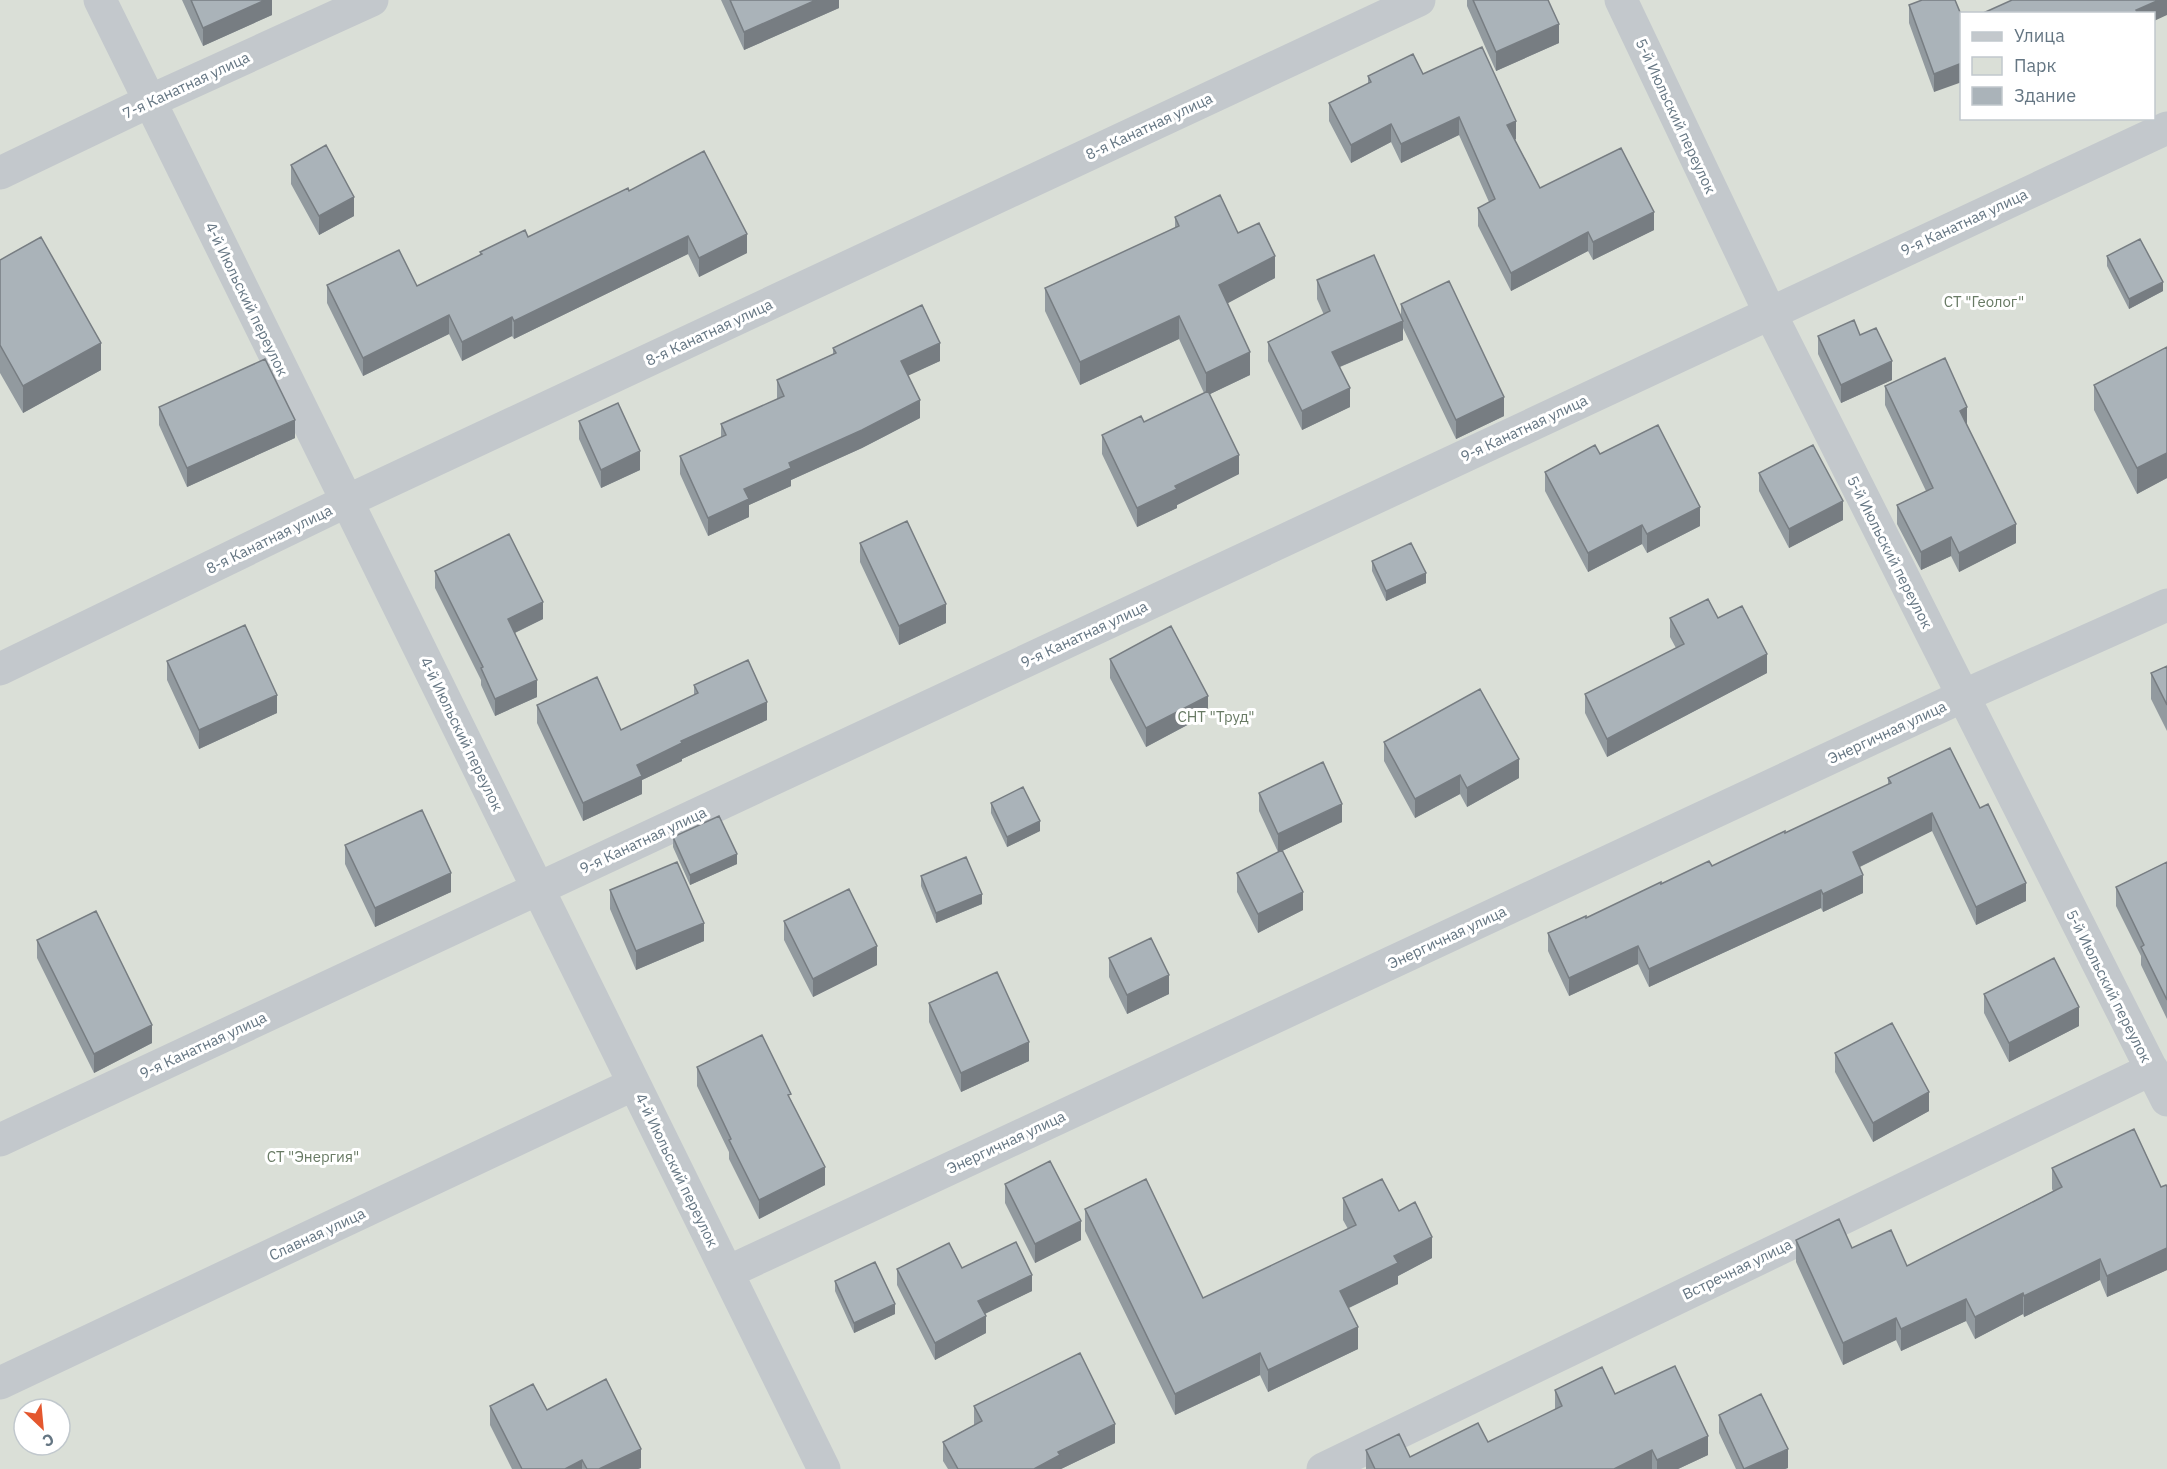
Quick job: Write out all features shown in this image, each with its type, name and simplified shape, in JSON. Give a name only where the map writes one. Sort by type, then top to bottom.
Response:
[{"type":"lane","name":"4-й Июльский переулок","points":[[100,0],[728,1272],[812,1465]]},
{"type":"lane","name":"7-я Канатная улица","points":[[0,173],[150,101],[372,0]]},
{"type":"lane","name":"8-я Канатная улица","points":[[0,669],[348,501],[1419,0]]},
{"type":"lane","name":"5-й Июльский переулок","points":[[1621,0],[1770,313],[2167,1100]]},
{"type":"lane","name":"9-я Канатная улица","points":[[0,1140],[2167,128]]},
{"type":"lane","name":"Энергичная улица","points":[[728,1272],[1963,696],[2167,605]]},
{"type":"lane","name":"Встречная улица","points":[[1323,1469],[2151,1069]]},
{"type":"lane","name":"Славная улица","points":[[0,1383],[634,1084]]},
{"type":"green space","name":"СНТ \"Труд\"","points":[[0,0],[2167,0],[2167,1469],[0,1469]]},
{"type":"building","points":[[191,0],[265,0],[203,28]]},
{"type":"building","points":[[730,0],[816,0],[744,32]]},
{"type":"building","points":[[1473,0],[1548,0],[1559,24],[1496,52]]},
{"type":"building","points":[[1922,0],[1955,0],[1960,12],[1960,64],[1934,74],[1909,5]]},
{"type":"building","points":[[2012,0],[2159,0],[2136,10],[2137,12],[1985,12]]},
{"type":"building","points":[[1482,47],[1516,121],[1507,125],[1540,188],[1621,148],[1654,212],[1593,242],[1588,232],[1511,273],[1478,208],[1495,199],[1459,117],[1401,144],[1391,124],[1351,145],[1329,103],[1371,82],[1368,76],[1413,54],[1423,74]]},
{"type":"building","points":[[326,145],[354,197],[319,216],[291,165]]},
{"type":"building","points":[[704,151],[747,234],[699,258],[688,236],[514,321],[512,317],[462,342],[449,315],[363,358],[327,285],[399,250],[417,286],[525,230],[528,237],[628,188],[629,191]]},
{"type":"building","points":[[1220,195],[1238,233],[1259,223],[1275,256],[1219,285],[1250,352],[1206,373],[1179,316],[1080,362],[1045,288],[1179,226],[1175,217]]},
{"type":"building","points":[[41,237],[101,343],[23,386],[0,345],[0,260]]},
{"type":"building","points":[[2140,239],[2163,282],[2129,299],[2107,256]]},
{"type":"building","points":[[1374,255],[1403,321],[1332,352],[1350,388],[1302,411],[1268,342],[1330,311],[1317,280]]},
{"type":"building","points":[[1449,281],[1504,397],[1456,420],[1401,304]]},
{"type":"building","points":[[922,305],[940,343],[901,361],[920,400],[862,430],[789,463],[791,468],[744,489],[749,499],[708,518],[680,456],[726,435],[721,424],[784,396],[777,380],[836,353],[833,348]]},
{"type":"building","points":[[1854,320],[1860,335],[1876,328],[1892,361],[1841,385],[1818,336]]},
{"type":"building","points":[[2167,347],[2167,453],[2137,468],[2094,385]]},
{"type":"building","points":[[1945,358],[1967,407],[1960,411],[2016,524],[1959,553],[1951,537],[1921,552],[1897,505],[1933,488],[1885,386]]},
{"type":"building","points":[[265,359],[295,420],[187,468],[159,407]]},
{"type":"building","points":[[1208,391],[1239,455],[1175,486],[1177,489],[1137,508],[1102,435],[1141,416],[1144,422]]},
{"type":"building","points":[[618,403],[640,451],[601,470],[579,421]]},
{"type":"building","points":[[1658,425],[1700,507],[1647,534],[1642,525],[1588,553],[1545,472],[1595,445],[1600,454]]},
{"type":"building","points":[[1813,445],[1843,501],[1789,529],[1759,473]]},
{"type":"building","points":[[907,521],[946,604],[899,626],[860,543]]},
{"type":"building","points":[[509,534],[543,602],[508,619],[537,680],[495,699],[481,668],[483,667],[435,571]]},
{"type":"building","points":[[1411,543],[1426,573],[1386,591],[1372,561]]},
{"type":"building","points":[[1708,599],[1718,618],[1742,606],[1767,654],[1607,739],[1585,694],[1684,644],[1670,618]]},
{"type":"building","points":[[245,625],[277,695],[199,730],[167,661]]},
{"type":"building","points":[[1171,626],[1208,696],[1146,728],[1110,659]]},
{"type":"building","points":[[748,660],[767,702],[681,741],[682,743],[637,765],[642,776],[583,803],[537,705],[597,677],[621,730],[698,693],[694,685]]},
{"type":"building","points":[[2167,666],[2167,705],[2151,673]]},
{"type":"building","points":[[1480,689],[1519,759],[1467,788],[1460,775],[1415,799],[1384,742]]},
{"type":"building","points":[[1950,748],[1980,808],[1988,804],[2026,883],[1976,907],[1932,813],[1853,852],[1863,875],[1823,894],[1821,890],[1649,969],[1638,946],[1569,978],[1548,933],[1586,916],[1586,918],[1709,861],[1712,866],[1785,831],[1785,833],[1891,783],[1888,778]]},
{"type":"building","points":[[1323,762],[1342,804],[1278,834],[1259,793]]},
{"type":"building","points":[[1023,787],[1040,821],[1007,837],[991,803]]},
{"type":"building","points":[[422,810],[451,873],[375,908],[345,845]]},
{"type":"building","points":[[719,816],[737,854],[690,875],[673,837]]},
{"type":"building","points":[[1282,850],[1303,892],[1258,914],[1237,873]]},
{"type":"building","points":[[966,857],[982,894],[936,913],[921,876]]},
{"type":"building","points":[[677,862],[704,923],[636,951],[610,890]]},
{"type":"building","points":[[2167,862],[2167,1000],[2141,947],[2144,945],[2116,887]]},
{"type":"building","points":[[849,889],[877,946],[813,979],[784,921]]},
{"type":"building","points":[[96,911],[152,1025],[94,1054],[37,940]]},
{"type":"building","points":[[1151,938],[1169,975],[1127,995],[1109,958]]},
{"type":"building","points":[[2054,958],[2079,1007],[2009,1043],[1984,994]]},
{"type":"building","points":[[997,972],[1029,1042],[961,1073],[929,1003]]},
{"type":"building","points":[[1892,1023],[1929,1092],[1873,1123],[1835,1053]]},
{"type":"building","points":[[762,1035],[791,1094],[788,1095],[825,1167],[759,1200],[729,1140],[731,1139],[697,1067]]},
{"type":"building","points":[[2134,1129],[2161,1187],[2166,1185],[2167,1187],[2167,1248],[2107,1276],[2100,1259],[1975,1317],[1966,1299],[1901,1329],[1896,1318],[1843,1343],[1796,1240],[1839,1219],[1852,1248],[1891,1230],[1907,1266],[2062,1187],[2052,1168]]},
{"type":"building","points":[[1050,1161],[1081,1221],[1035,1244],[1005,1184]]},
{"type":"building","points":[[1146,1179],[1203,1298],[1356,1225],[1343,1198],[1382,1179],[1399,1211],[1415,1202],[1432,1237],[1394,1256],[1398,1263],[1340,1291],[1358,1327],[1268,1370],[1260,1353],[1175,1394],[1085,1209]]},
{"type":"building","points":[[1016,1242],[1032,1275],[978,1301],[986,1316],[935,1343],[897,1269],[949,1243],[962,1268]]},
{"type":"building","points":[[875,1262],[895,1304],[854,1323],[835,1281]]},
{"type":"building","points":[[1080,1353],[1115,1424],[1058,1452],[1060,1455],[1034,1469],[958,1469],[943,1442],[982,1421],[974,1406]]},
{"type":"building","points":[[1675,1366],[1708,1436],[1657,1460],[1652,1450],[1614,1469],[1375,1469],[1366,1450],[1399,1434],[1410,1457],[1478,1423],[1488,1442],[1562,1406],[1555,1390],[1602,1367],[1615,1394]]},
{"type":"building","points":[[606,1379],[641,1449],[599,1469],[587,1469],[582,1460],[565,1469],[522,1469],[490,1406],[533,1384],[547,1410]]},
{"type":"building","points":[[1761,1394],[1788,1449],[1744,1469],[1719,1415]]},
{"type":"park label","name":"СТ \"Геолог\"","points":[[1984,301]]},
{"type":"park label","name":"СТ \"Энергия\"","points":[[313,1156]]}]
